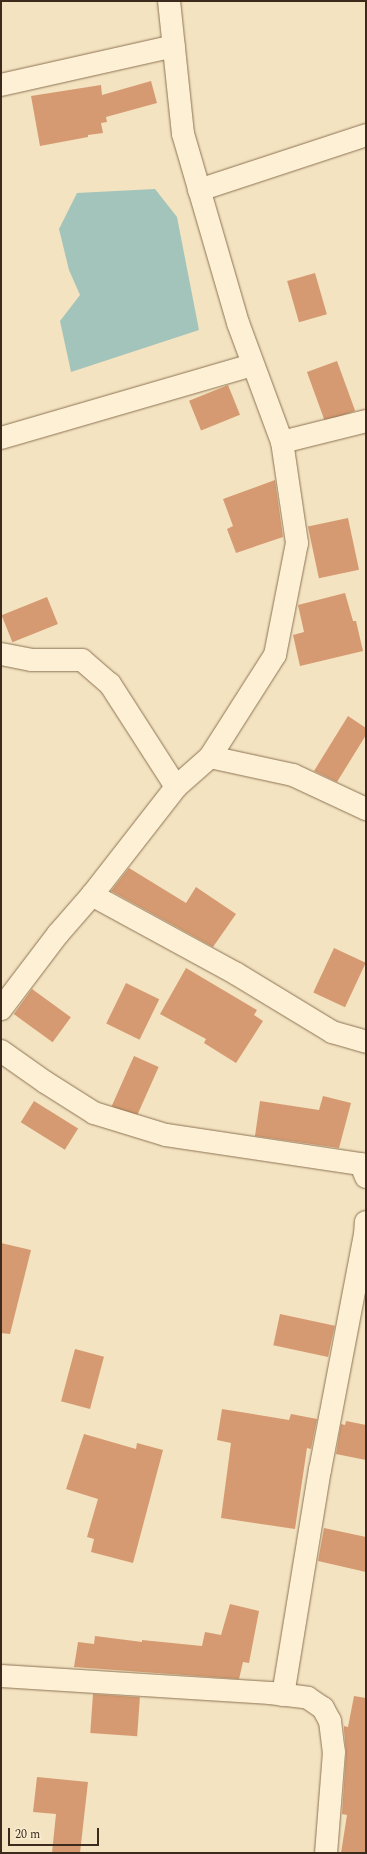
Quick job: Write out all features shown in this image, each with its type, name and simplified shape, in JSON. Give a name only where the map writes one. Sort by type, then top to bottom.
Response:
[{"type":"street","points":[[1,1009],[58,934],[92,895],[176,787],[210,757],[275,655],[296,543],[282,442],[253,365],[183,134],[169,1]]},
{"type":"street","points":[[1,85],[174,46]]},
{"type":"street","points":[[199,190],[246,173],[366,135]]},
{"type":"street","points":[[1,438],[253,365]]},
{"type":"street","points":[[282,442],[366,421]]},
{"type":"street","points":[[1,654],[32,660],[82,660],[110,684],[176,787]]},
{"type":"street","points":[[210,757],[293,775],[366,809]]},
{"type":"street","points":[[92,895],[235,973],[332,1032],[366,1042]]},
{"type":"street","points":[[2,1056],[94,1113],[166,1135],[361,1164],[366,1177]]},
{"type":"street","points":[[283,1695],[320,1470],[365,1234],[366,1222]]},
{"type":"street","points":[[1,1676],[283,1695],[308,1698],[323,1708],[330,1721],[334,1752],[326,1853]]},
{"type":"water","points":[[155,189],[177,217],[199,330],[71,372],[60,321],[80,295],[69,270],[59,229],[77,193]]},
{"type":"building","points":[[151,81],[157,103],[106,117],[107,122],[101,123],[103,133],[40,146],[31,96],[101,85],[102,95]]},
{"type":"building","points":[[315,273],[327,314],[299,322],[287,281]]},
{"type":"building","points":[[337,361],[355,411],[325,422],[307,372]]},
{"type":"building","points":[[228,385],[240,415],[201,430],[189,401]]},
{"type":"building","points":[[275,480],[283,537],[236,553],[227,529],[233,526],[223,499]]},
{"type":"building","points":[[348,518],[359,570],[319,578],[308,527]]},
{"type":"building","points":[[345,593],[353,621],[356,621],[363,651],[300,666],[293,635],[304,632],[298,605]]},
{"type":"building","points":[[47,597],[58,624],[12,642],[2,615]]},
{"type":"building","points":[[348,716],[366,728],[366,735],[337,782],[314,771]]},
{"type":"building","points":[[129,868],[186,903],[196,887],[236,914],[213,947],[111,891]]},
{"type":"building","points":[[334,948],[366,963],[345,1007],[313,992]]},
{"type":"building","points":[[186,968],[257,1010],[254,1015],[263,1021],[236,1063],[204,1043],[206,1039],[160,1014]]},
{"type":"building","points":[[126,983],[159,999],[140,1040],[106,1023]]},
{"type":"building","points":[[32,989],[71,1017],[53,1042],[14,1014]]},
{"type":"building","points":[[134,1056],[159,1067],[136,1117],[112,1106]]},
{"type":"building","points":[[323,1096],[351,1103],[339,1148],[255,1136],[260,1101],[319,1110]]},
{"type":"building","points":[[34,1101],[78,1129],[65,1150],[21,1122]]},
{"type":"building","points":[[1,1243],[31,1250],[10,1334],[1,1333]]},
{"type":"building","points":[[280,1314],[335,1326],[328,1357],[273,1345]]},
{"type":"building","points":[[75,1349],[104,1357],[90,1409],[61,1401]]},
{"type":"building","points":[[222,1409],[289,1420],[291,1414],[317,1419],[311,1449],[307,1448],[295,1529],[221,1518],[231,1443],[217,1440]]},
{"type":"building","points":[[346,1421],[366,1425],[366,1460],[336,1454],[341,1424],[345,1425]]},
{"type":"building","points":[[84,1434],[136,1449],[137,1443],[163,1450],[133,1563],[91,1552],[94,1539],[87,1537],[98,1499],[66,1489]]},
{"type":"building","points":[[324,1528],[366,1537],[366,1572],[318,1561]]},
{"type":"building","points":[[230,1604],[259,1611],[249,1663],[243,1662],[239,1679],[74,1667],[78,1642],[94,1644],[95,1636],[142,1642],[142,1640],[202,1646],[205,1632],[221,1635]]},
{"type":"building","points":[[93,1694],[140,1697],[137,1736],[90,1733]]},
{"type":"building","points":[[354,1696],[366,1698],[366,1853],[341,1853],[347,1815],[342,1814],[346,1753],[344,1726],[348,1727]]},
{"type":"building","points":[[37,1777],[88,1782],[80,1853],[52,1853],[56,1814],[33,1812]]}]
